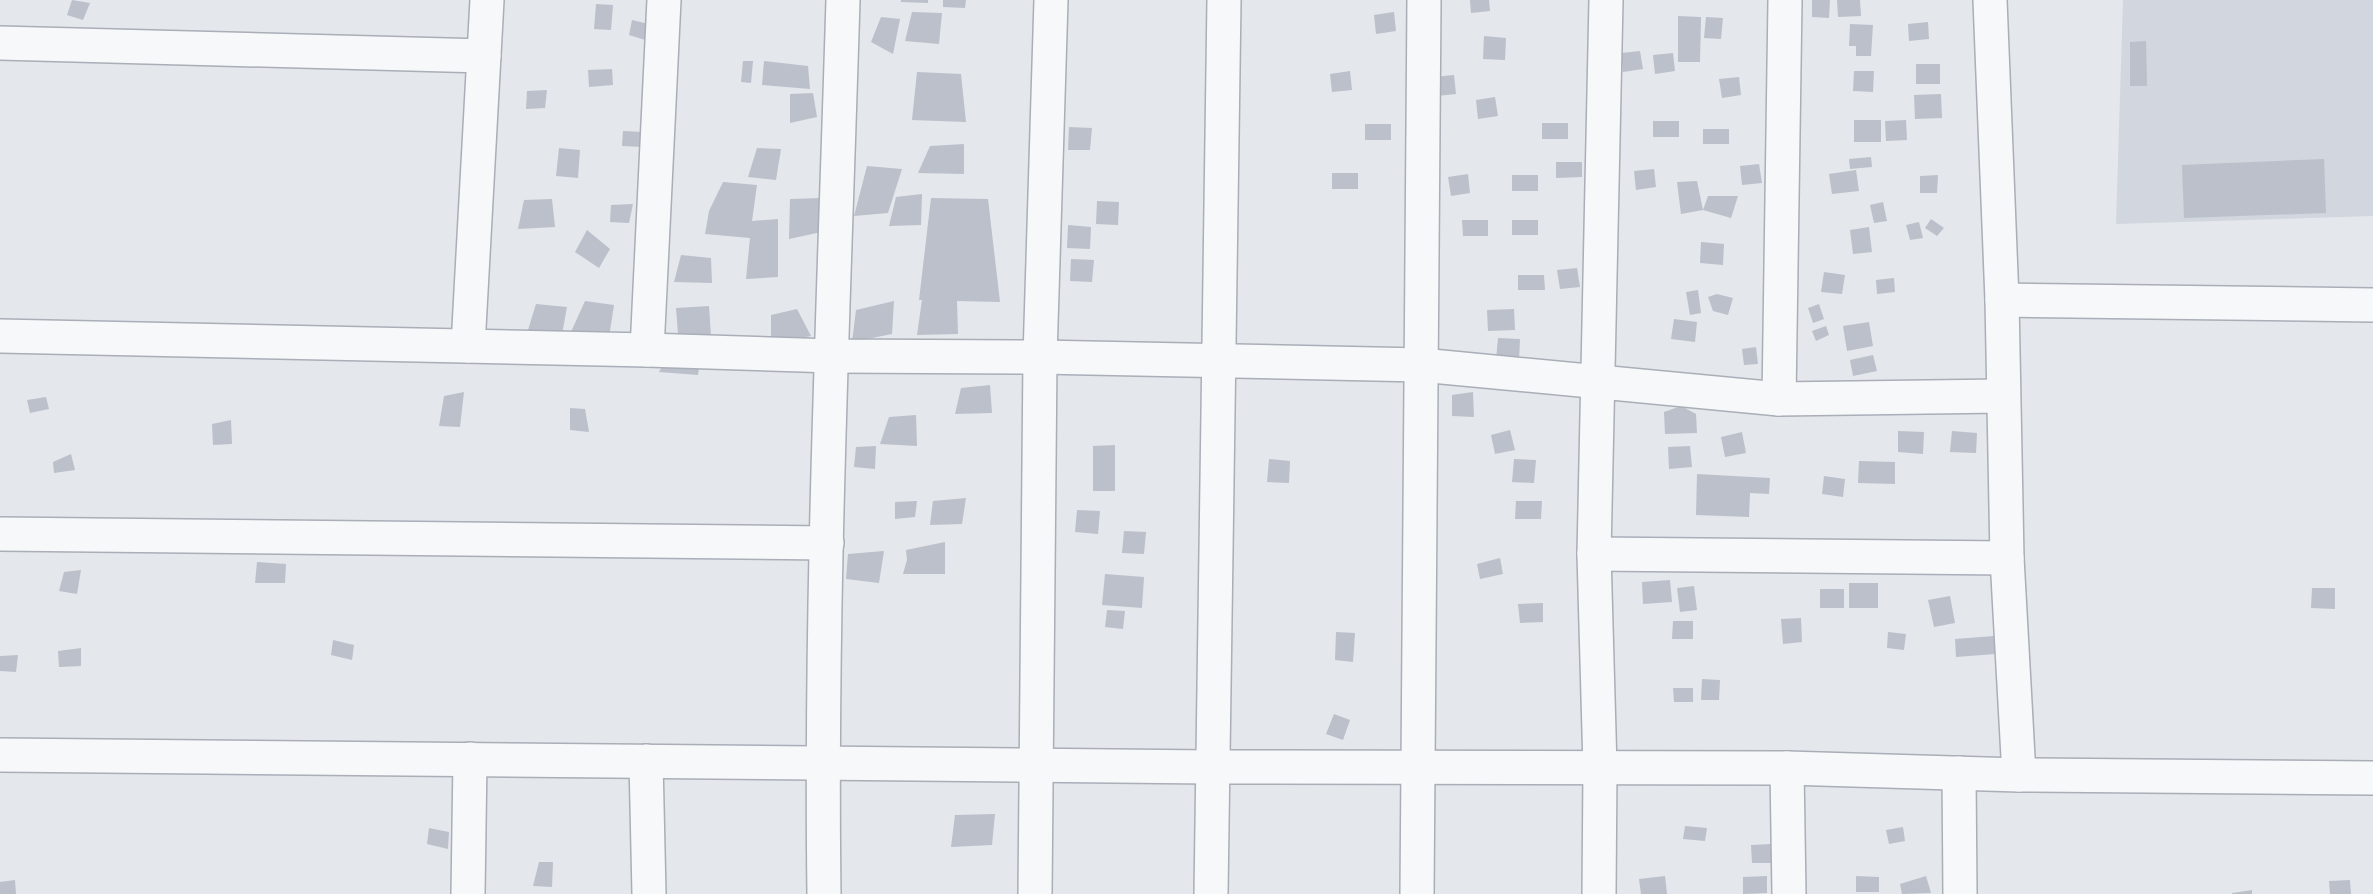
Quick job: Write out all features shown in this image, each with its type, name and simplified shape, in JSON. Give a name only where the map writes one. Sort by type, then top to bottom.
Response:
[{"type":"street","points":[[468,346],[487,0]]},
{"type":"street","points":[[647,350],[664,0]]},
{"type":"street","points":[[824,894],[822,762],[843,0]]},
{"type":"street","points":[[1035,894],[1040,357],[1051,0]]},
{"type":"street","points":[[1211,894],[1211,767],[1224,0]]},
{"type":"street","points":[[1417,894],[1424,0]]},
{"type":"street","points":[[1599,894],[1600,768],[1594,554],[1606,0]]},
{"type":"street","points":[[1779,399],[1785,0]]},
{"type":"street","points":[[1990,0],[2002,300],[2002,396],[2007,558],[2019,775]]},
{"type":"street","points":[[0,43],[484,56]]},
{"type":"street","points":[[2002,300],[2373,305]]},
{"type":"street","points":[[0,336],[833,356],[1040,357],[1421,365],[1779,399],[2002,396]]},
{"type":"street","points":[[0,534],[827,543]]},
{"type":"street","points":[[1594,554],[2007,558]]},
{"type":"street","points":[[0,755],[1211,767],[1787,768],[2019,775],[2373,778]]},
{"type":"street","points":[[468,894],[470,759]]},
{"type":"street","points":[[646,761],[649,894]]},
{"type":"street","points":[[1787,768],[1789,894]]},
{"type":"street","points":[[1959,773],[1960,894]]},
{"type":"shaded area","points":[[2123,0],[2373,0],[2373,216],[2116,224]]},
{"type":"building","points":[[72,0],[90,3],[83,20],[67,15]]},
{"type":"building","points":[[901,0],[928,0],[928,3],[901,2]]},
{"type":"building","points":[[943,0],[966,0],[965,8],[943,7]]},
{"type":"building","points":[[1470,0],[1489,0],[1490,11],[1471,13]]},
{"type":"building","points":[[1812,0],[1830,0],[1829,18],[1812,17]]},
{"type":"building","points":[[1837,0],[1860,0],[1861,16],[1838,17]]},
{"type":"building","points":[[596,4],[613,5],[611,30],[594,29]]},
{"type":"building","points":[[912,12],[942,13],[939,44],[905,41]]},
{"type":"building","points":[[1394,12],[1396,31],[1376,34],[1374,15]]},
{"type":"building","points":[[1678,16],[1701,17],[1700,62],[1678,62]]},
{"type":"building","points":[[881,17],[900,19],[893,54],[871,42]]},
{"type":"building","points":[[1706,17],[1723,18],[1721,39],[1704,38]]},
{"type":"building","points":[[632,20],[649,24],[645,40],[629,35]]},
{"type":"building","points":[[1928,22],[1929,39],[1909,41],[1908,24]]},
{"type":"building","points":[[1850,24],[1873,25],[1871,56],[1856,56],[1856,46],[1849,46]]},
{"type":"building","points":[[1484,36],[1506,38],[1505,60],[1483,59]]},
{"type":"building","points":[[2146,41],[2147,86],[2130,86],[2130,42]]},
{"type":"building","points":[[1640,51],[1643,69],[1623,72],[1621,53]]},
{"type":"building","points":[[1673,53],[1675,71],[1655,74],[1653,55]]},
{"type":"building","points":[[743,61],[753,61],[751,83],[741,82]]},
{"type":"building","points":[[764,61],[808,66],[810,89],[762,85]]},
{"type":"building","points":[[1916,64],[1940,64],[1940,84],[1916,84]]},
{"type":"building","points":[[612,69],[613,85],[589,87],[588,70]]},
{"type":"building","points":[[1350,71],[1352,90],[1332,92],[1330,74]]},
{"type":"building","points":[[1854,71],[1874,71],[1873,92],[1853,91]]},
{"type":"building","points":[[917,72],[961,74],[966,122],[912,120]]},
{"type":"building","points":[[1454,75],[1456,94],[1437,96],[1434,77]]},
{"type":"building","points":[[1739,77],[1741,95],[1722,98],[1719,79]]},
{"type":"building","points":[[547,90],[545,108],[526,109],[527,91]]},
{"type":"building","points":[[813,93],[817,117],[790,123],[790,94]]},
{"type":"building","points":[[1941,94],[1942,118],[1915,119],[1914,95]]},
{"type":"building","points":[[1495,97],[1498,116],[1478,119],[1476,100]]},
{"type":"building","points":[[1854,120],[1881,120],[1881,142],[1854,142]]},
{"type":"building","points":[[1906,120],[1907,140],[1886,141],[1885,121]]},
{"type":"building","points":[[1653,121],[1679,121],[1679,137],[1653,137]]},
{"type":"building","points":[[1542,123],[1568,123],[1568,139],[1542,139]]},
{"type":"building","points":[[1365,124],[1391,124],[1391,140],[1365,140]]},
{"type":"building","points":[[1069,127],[1092,128],[1090,150],[1068,150]]},
{"type":"building","points":[[1703,129],[1729,129],[1729,144],[1703,144]]},
{"type":"building","points":[[623,131],[643,132],[642,147],[622,146]]},
{"type":"building","points":[[964,144],[964,174],[918,173],[930,146]]},
{"type":"building","points":[[559,148],[580,150],[578,178],[556,176]]},
{"type":"building","points":[[757,148],[781,149],[776,180],[748,177]]},
{"type":"building","points":[[1871,157],[1872,167],[1850,169],[1849,159]]},
{"type":"building","points":[[2324,159],[2326,213],[2184,218],[2182,165]]},
{"type":"building","points":[[1556,162],[1582,162],[1582,177],[1556,178]]},
{"type":"building","points":[[1759,164],[1762,183],[1742,185],[1740,166]]},
{"type":"building","points":[[867,166],[902,169],[888,213],[854,216]]},
{"type":"building","points":[[1654,169],[1656,187],[1636,190],[1634,171]]},
{"type":"building","points":[[1856,170],[1859,191],[1832,194],[1829,174]]},
{"type":"building","points":[[1332,173],[1358,173],[1358,189],[1332,189]]},
{"type":"building","points":[[1468,174],[1470,193],[1451,196],[1448,177]]},
{"type":"building","points":[[1512,175],[1538,175],[1538,191],[1512,191]]},
{"type":"building","points":[[1938,175],[1937,193],[1920,193],[1920,176]]},
{"type":"building","points":[[1697,181],[1703,210],[1681,214],[1677,182]]},
{"type":"building","points":[[723,182],[757,185],[752,221],[778,219],[778,277],[746,279],[750,238],[705,234],[709,211]]},
{"type":"building","points":[[922,194],[921,225],[889,226],[896,197]]},
{"type":"building","points":[[1708,196],[1738,196],[1731,218],[1703,210]]},
{"type":"building","points":[[821,198],[826,231],[789,239],[790,199]]},
{"type":"building","points":[[931,198],[988,199],[1000,302],[957,301],[958,334],[917,335]]},
{"type":"building","points":[[552,199],[555,227],[518,229],[524,200]]},
{"type":"building","points":[[1097,201],[1119,202],[1118,225],[1096,224]]},
{"type":"building","points":[[1883,202],[1887,221],[1874,223],[1870,205]]},
{"type":"building","points":[[633,204],[629,223],[610,222],[611,205]]},
{"type":"building","points":[[1931,219],[1944,228],[1937,236],[1925,228]]},
{"type":"building","points":[[1462,220],[1488,220],[1488,236],[1463,236]]},
{"type":"building","points":[[1512,220],[1538,220],[1538,235],[1512,235]]},
{"type":"building","points":[[1919,222],[1923,238],[1910,240],[1906,225]]},
{"type":"building","points":[[1068,225],[1091,227],[1090,249],[1067,248]]},
{"type":"building","points":[[1869,227],[1872,252],[1853,254],[1850,230]]},
{"type":"building","points":[[587,230],[610,249],[599,268],[575,252]]},
{"type":"building","points":[[1701,242],[1724,244],[1723,265],[1700,263]]},
{"type":"building","points":[[681,255],[711,258],[712,283],[674,282]]},
{"type":"building","points":[[1071,259],[1094,260],[1092,282],[1070,281]]},
{"type":"building","points":[[1577,268],[1580,287],[1560,289],[1557,270]]},
{"type":"building","points":[[1824,272],[1845,275],[1842,294],[1821,292]]},
{"type":"building","points":[[1518,275],[1544,275],[1545,290],[1518,290]]},
{"type":"building","points":[[1894,278],[1895,292],[1877,294],[1876,280]]},
{"type":"building","points":[[1698,290],[1701,313],[1690,315],[1686,292]]},
{"type":"building","points":[[1717,294],[1733,298],[1728,315],[1713,311],[1708,297]]},
{"type":"building","points":[[585,301],[614,305],[608,344],[566,343]]},
{"type":"building","points":[[894,301],[892,334],[852,342],[856,310]]},
{"type":"building","points":[[536,304],[567,307],[562,334],[528,330]]},
{"type":"building","points":[[1819,304],[1824,319],[1813,323],[1808,308]]},
{"type":"building","points":[[709,306],[711,336],[678,334],[676,308]]},
{"type":"building","points":[[797,309],[811,336],[771,345],[771,315]]},
{"type":"building","points":[[1514,309],[1515,330],[1488,331],[1487,310]]},
{"type":"building","points":[[1674,319],[1697,322],[1695,342],[1671,339]]},
{"type":"building","points":[[1869,322],[1873,346],[1847,351],[1843,326]]},
{"type":"building","points":[[1826,326],[1829,335],[1816,341],[1812,331]]},
{"type":"building","points":[[1498,338],[1520,339],[1519,361],[1496,360]]},
{"type":"building","points":[[1756,347],[1758,364],[1744,365],[1742,349]]},
{"type":"building","points":[[701,353],[698,375],[659,372],[669,354]]},
{"type":"building","points":[[1873,355],[1877,371],[1853,376],[1850,360]]},
{"type":"building","points":[[990,385],[992,413],[955,414],[961,388]]},
{"type":"building","points":[[464,392],[460,427],[439,426],[444,396]]},
{"type":"building","points":[[1473,392],[1474,417],[1452,416],[1452,395]]},
{"type":"building","points":[[46,397],[49,409],[30,413],[27,400]]},
{"type":"building","points":[[1681,406],[1696,414],[1697,433],[1665,434],[1664,412]]},
{"type":"building","points":[[570,408],[585,409],[589,432],[570,430]]},
{"type":"building","points":[[916,415],[917,446],[880,444],[889,417]]},
{"type":"building","points":[[231,420],[232,444],[213,445],[212,424]]},
{"type":"building","points":[[1510,430],[1515,450],[1495,454],[1491,435]]},
{"type":"building","points":[[1898,431],[1924,432],[1923,454],[1898,452]]},
{"type":"building","points":[[1952,431],[1977,433],[1976,453],[1950,452]]},
{"type":"building","points":[[1742,432],[1746,453],[1725,457],[1721,437]]},
{"type":"building","points":[[1115,445],[1115,491],[1093,491],[1093,446]]},
{"type":"building","points":[[876,446],[875,469],[854,467],[856,447]]},
{"type":"building","points":[[1690,446],[1692,467],[1669,469],[1668,447]]},
{"type":"building","points":[[71,454],[75,470],[54,473],[53,462]]},
{"type":"building","points":[[1269,459],[1290,461],[1289,483],[1267,482]]},
{"type":"building","points":[[1514,459],[1536,460],[1534,483],[1512,482]]},
{"type":"building","points":[[1859,461],[1895,462],[1895,484],[1858,483]]},
{"type":"building","points":[[1697,474],[1770,478],[1769,494],[1750,493],[1749,517],[1696,515]]},
{"type":"building","points":[[1824,476],[1845,479],[1843,497],[1822,494]]},
{"type":"building","points":[[966,498],[962,524],[930,525],[933,501]]},
{"type":"building","points":[[917,501],[915,517],[895,519],[895,502]]},
{"type":"building","points":[[1516,501],[1542,501],[1541,519],[1515,519]]},
{"type":"building","points":[[1077,510],[1100,511],[1098,534],[1075,532]]},
{"type":"building","points":[[1124,531],[1146,532],[1144,554],[1122,553]]},
{"type":"building","points":[[945,542],[945,574],[903,574],[907,560],[906,550]]},
{"type":"building","points":[[884,551],[879,583],[846,579],[848,554]]},
{"type":"building","points":[[1500,558],[1503,574],[1480,579],[1477,564]]},
{"type":"building","points":[[257,562],[286,564],[285,583],[255,583]]},
{"type":"building","points":[[81,570],[77,594],[59,591],[64,572]]},
{"type":"building","points":[[1105,574],[1144,577],[1142,608],[1102,605]]},
{"type":"building","points":[[1670,580],[1672,602],[1643,604],[1642,582]]},
{"type":"building","points":[[1849,583],[1878,583],[1878,608],[1849,608]]},
{"type":"building","points":[[1694,586],[1697,610],[1680,612],[1677,588]]},
{"type":"building","points":[[2312,588],[2335,588],[2335,609],[2311,608]]},
{"type":"building","points":[[1820,589],[1844,589],[1844,608],[1820,608]]},
{"type":"building","points":[[1950,596],[1955,623],[1934,627],[1928,600]]},
{"type":"building","points":[[1543,603],[1543,622],[1520,623],[1518,604]]},
{"type":"building","points":[[1107,610],[1125,611],[1123,629],[1105,627]]},
{"type":"building","points":[[1801,618],[1802,642],[1783,644],[1781,619]]},
{"type":"building","points":[[1673,621],[1693,621],[1693,639],[1672,639]]},
{"type":"building","points":[[1336,632],[1355,633],[1353,662],[1335,660]]},
{"type":"building","points":[[1888,632],[1906,634],[1904,650],[1887,648]]},
{"type":"building","points":[[1994,636],[1995,654],[1956,657],[1955,639]]},
{"type":"building","points":[[333,640],[354,645],[352,660],[331,655]]},
{"type":"building","points":[[81,648],[81,666],[59,667],[58,651]]},
{"type":"building","points":[[18,655],[16,672],[0,671],[0,656]]},
{"type":"building","points":[[1702,679],[1720,680],[1719,700],[1701,700]]},
{"type":"building","points":[[1673,688],[1693,688],[1693,702],[1674,702]]},
{"type":"building","points":[[1334,714],[1350,720],[1343,740],[1326,734]]},
{"type":"building","points":[[995,814],[992,845],[951,847],[955,815]]},
{"type":"building","points":[[1685,826],[1707,828],[1705,841],[1683,839]]},
{"type":"building","points":[[1903,827],[1905,841],[1889,844],[1886,830]]},
{"type":"building","points":[[429,828],[449,832],[448,849],[427,844]]},
{"type":"building","points":[[1771,844],[1772,863],[1752,863],[1751,845]]},
{"type":"building","points":[[539,862],[553,862],[552,887],[533,886]]},
{"type":"building","points":[[1665,876],[1667,894],[1641,894],[1639,879]]},
{"type":"building","points":[[1767,876],[1767,893],[1743,894],[1743,877]]},
{"type":"building","points":[[1856,876],[1879,877],[1879,892],[1856,892]]},
{"type":"building","points":[[1926,876],[1931,893],[1902,894],[1900,884]]},
{"type":"building","points":[[15,880],[16,894],[0,894],[0,882]]},
{"type":"building","points":[[2350,880],[2351,894],[2330,894],[2329,881]]},
{"type":"building","points":[[2252,890],[2252,894],[2232,894],[2232,893]]}]
